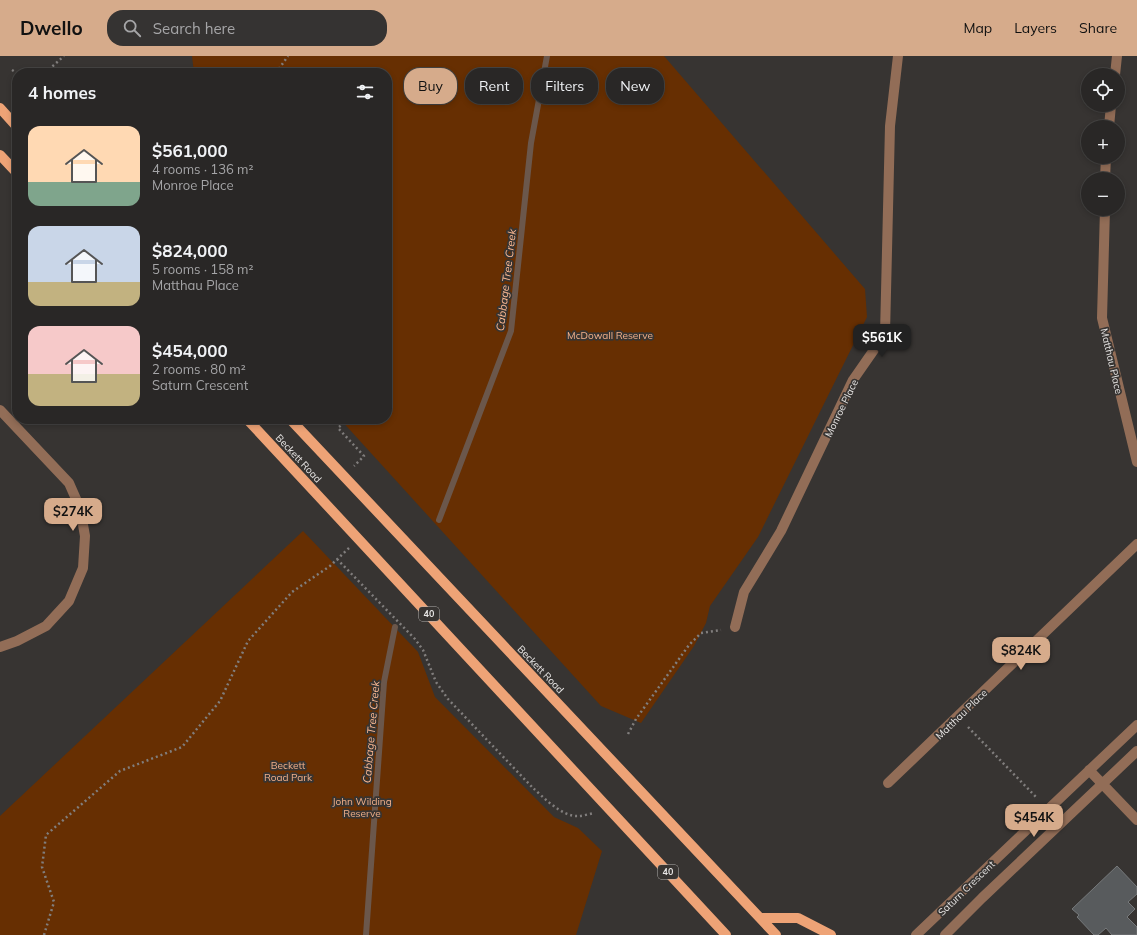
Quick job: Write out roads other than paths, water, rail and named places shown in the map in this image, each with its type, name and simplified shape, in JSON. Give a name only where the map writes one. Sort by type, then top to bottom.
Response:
[{"type":"main road","points":[[0,108],[12,121]]},
{"type":"main road","points":[[0,155],[12,168]]},
{"type":"main road","name":"Beckett Road","points":[[252,424],[726,935]]},
{"type":"main road","name":"Beckett Road","points":[[295,424],[480,623],[776,935]]},
{"type":"main road","points":[[760,918],[798,918],[831,935]]},
{"type":"street","name":"Monroe Place","points":[[735,627],[744,592],[781,531],[853,380],[885,334],[890,126],[898,56]]},
{"type":"street","points":[[1116,68],[1117,56]]},
{"type":"street","name":"Matthau Place","points":[[1105,216],[1102,318],[1137,462]]},
{"type":"street","points":[[0,410],[12,423]]},
{"type":"street","points":[[0,647],[17,641],[46,626],[69,601],[83,568],[85,536],[80,508],[69,483],[13,424]]},
{"type":"street","name":"Matthau Place","points":[[888,783],[1137,544]]},
{"type":"street","name":"Saturn Crescent","points":[[916,935],[1137,725]]},
{"type":"street","name":"Saturn Crescent","points":[[945,935],[987,892],[1137,751]]},
{"type":"street","points":[[1089,770],[1137,820]]},
{"type":"waterway","name":"Cabbage Tree Creek","points":[[439,520],[511,331],[531,143],[547,56]]},
{"type":"waterway","name":"Cabbage Tree Creek","points":[[366,935],[384,682],[395,627]]},
{"type":"park label","name":"McDowall Reserve","points":[[610,335]]},
{"type":"park label","name":"Beckett Road Park","points":[[288,770]]},
{"type":"park label","name":"John Wilding Reserve","points":[[362,806]]}]
